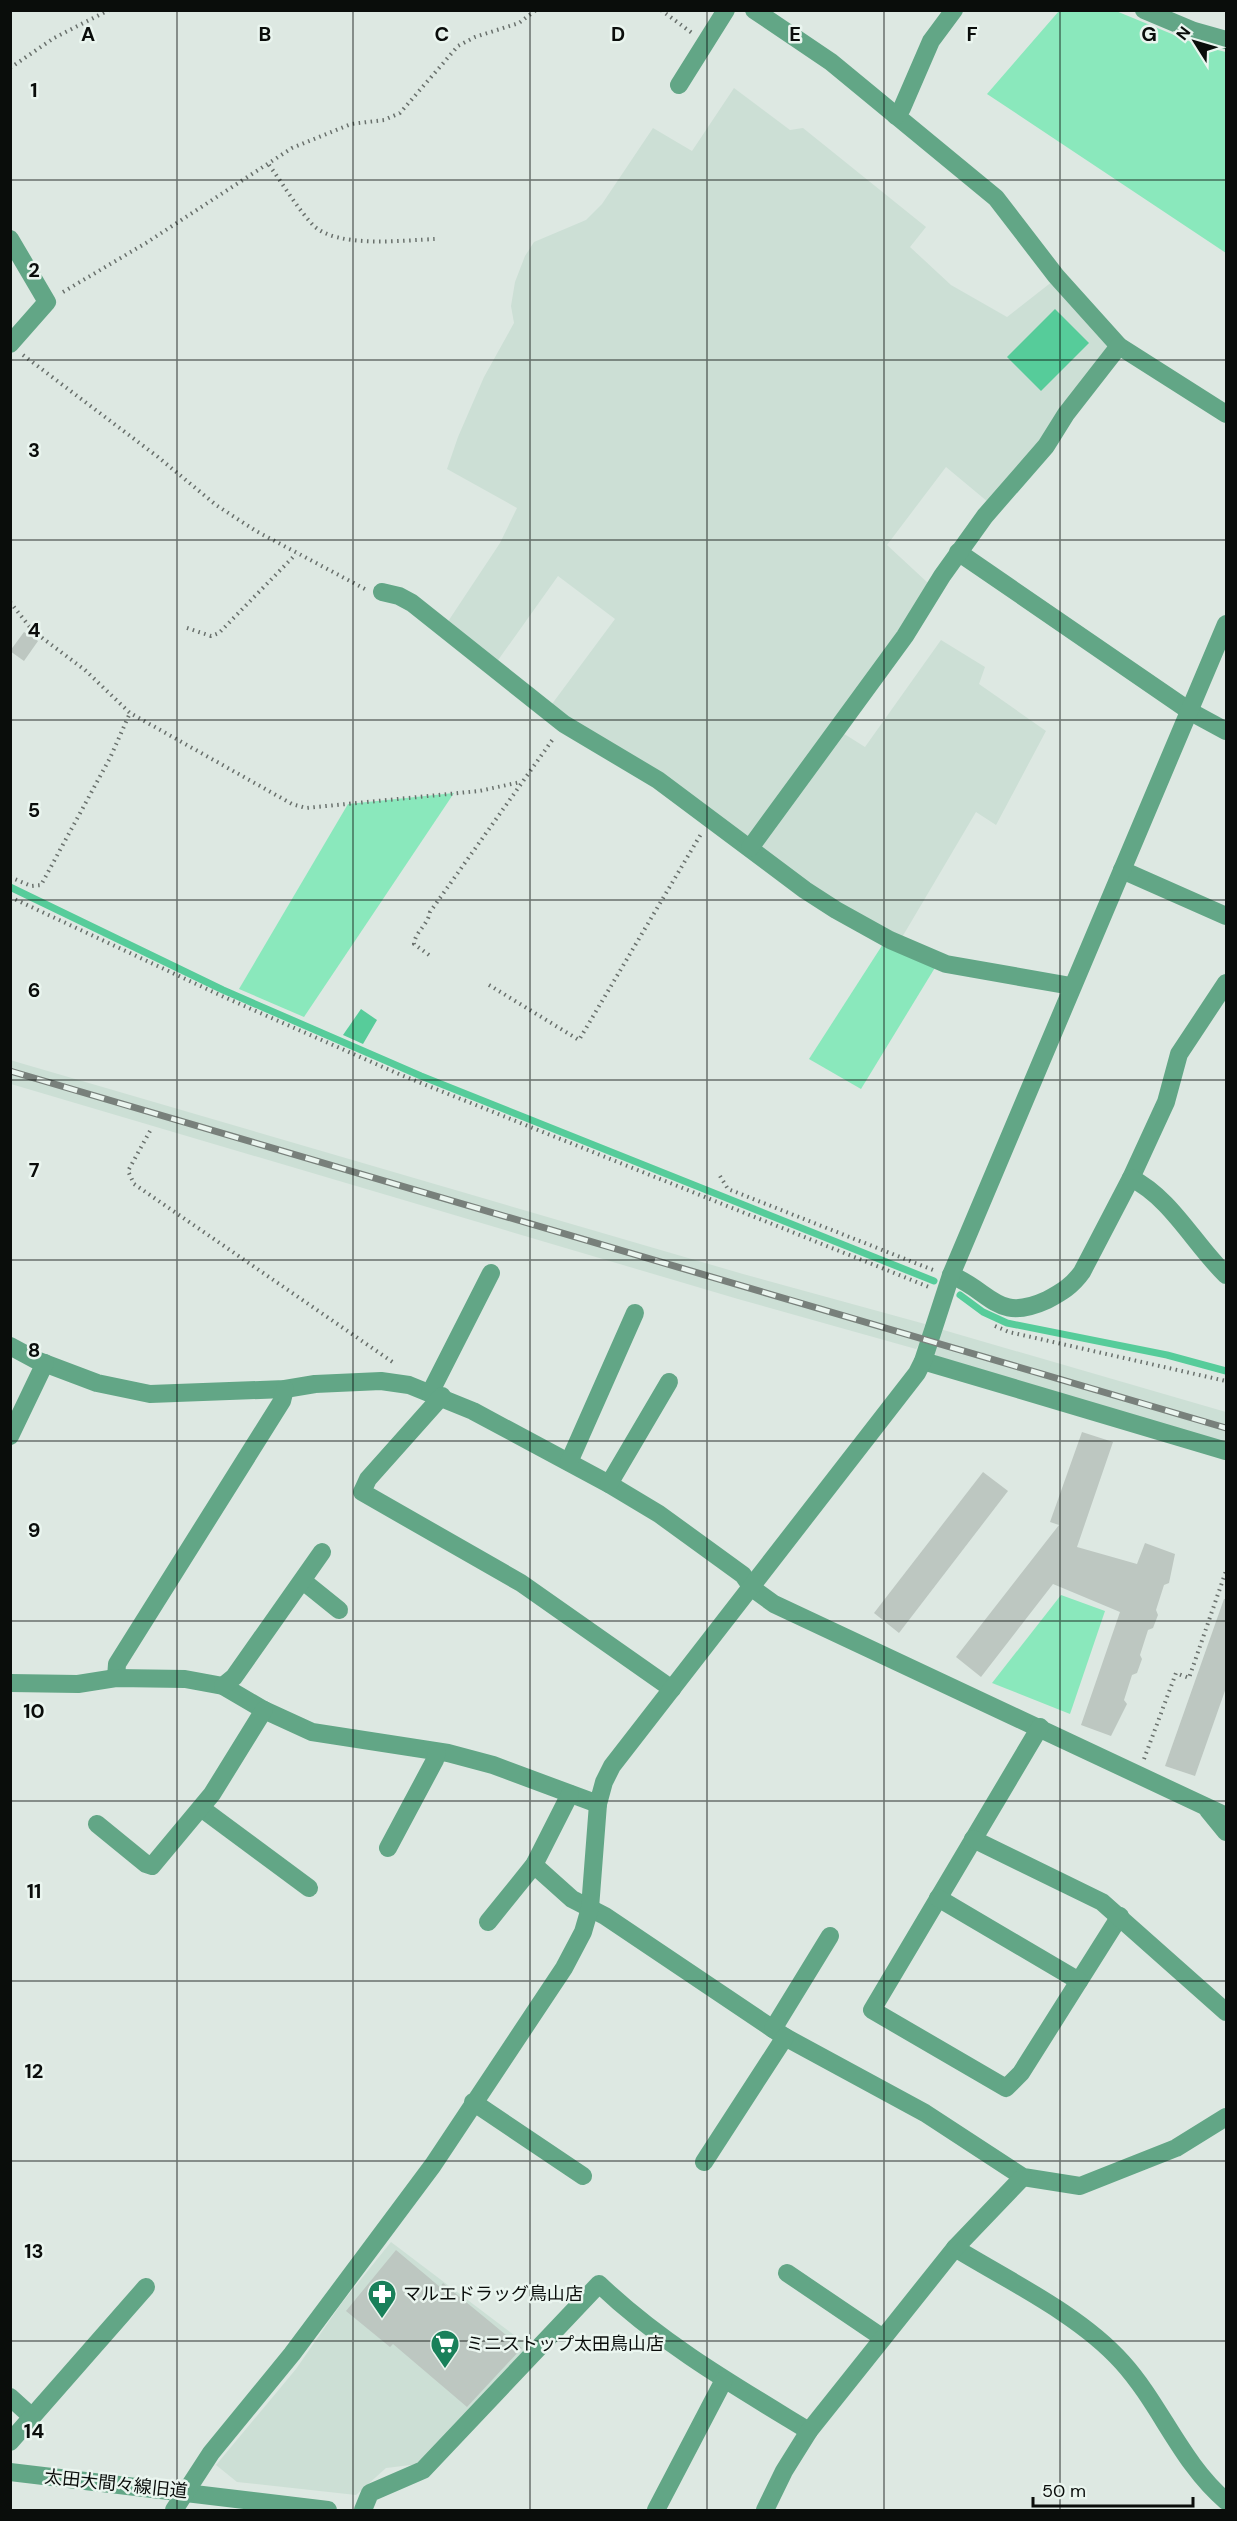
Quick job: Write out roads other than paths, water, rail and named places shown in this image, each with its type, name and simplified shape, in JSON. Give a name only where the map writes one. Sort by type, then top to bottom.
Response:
[{"type":"street","points":[[679,85],[726,10]]},
{"type":"street","points":[[754,10],[831,62],[996,198],[1056,276],[1119,346],[1227,414]]},
{"type":"street","points":[[896,116],[902,108],[931,41],[954,10]]},
{"type":"street","points":[[1144,10],[1194,31],[1227,39]]},
{"type":"street","points":[[10,239],[46,302],[15,349]]},
{"type":"street","points":[[750,848],[905,636],[958,552],[985,516],[1046,446],[1066,414],[1119,346]]},
{"type":"street","points":[[958,552],[1191,712],[1227,731]]},
{"type":"street","points":[[382,592],[399,596],[412,603],[564,724],[658,780],[828,905],[916,952],[946,964],[1071,986]]},
{"type":"street","points":[[174,2511],[211,2452],[292,2355],[433,2165],[564,1968],[583,1932],[590,1908],[598,1804],[604,1782],[612,1766],[752,1588],[923,1361],[951,1275],[1071,986],[1227,624]]},
{"type":"street","points":[[1122,870],[1227,916]]},
{"type":"street","points":[[951,1275],[969,1283],[1006,1308],[1030,1307],[1074,1285],[1131,1178],[1166,1102],[1179,1054],[1227,983]]},
{"type":"street","points":[[1131,1178],[1144,1184],[1162,1201],[1227,1275]]},
{"type":"street","points":[[491,1273],[436,1394],[368,1479],[362,1492],[521,1583],[672,1689]]},
{"type":"street","points":[[568,1462],[635,1312]]},
{"type":"street","points":[[10,1346],[45,1363],[97,1383],[150,1394],[285,1389],[381,1381],[436,1394],[609,1484],[659,1514],[743,1575],[752,1588],[774,1604],[1227,1816]]},
{"type":"street","points":[[923,1361],[1227,1451]]},
{"type":"street","points":[[10,1436],[45,1363]]},
{"type":"street","points":[[609,1484],[669,1382]]},
{"type":"street","points":[[117,1678],[117,1664],[282,1401],[285,1389]]},
{"type":"street","points":[[223,1686],[234,1677],[322,1552]]},
{"type":"street","points":[[303,1581],[339,1610]]},
{"type":"street","points":[[10,1683],[78,1684],[117,1678],[185,1679],[223,1686],[264,1710],[305,1726],[312,1732],[437,1752],[493,1765],[598,1804]]},
{"type":"street","points":[[98,1824],[146,1864],[152,1866],[201,1808],[232,1765],[264,1710]]},
{"type":"street","points":[[1040,1727],[872,2010],[1006,2088],[1021,2073],[1120,1916]]},
{"type":"street","points":[[388,1848],[435,1760],[437,1752]]},
{"type":"street","points":[[489,1922],[534,1865],[570,1794]]},
{"type":"street","points":[[201,1808],[309,1888]]},
{"type":"street","points":[[1207,1808],[1227,1832]]},
{"type":"street","points":[[973,1839],[1102,1902],[1227,2012]]},
{"type":"street","points":[[534,1865],[572,1899],[590,1908],[779,2033],[925,2113],[1023,2177],[1080,2186],[1176,2148],[1227,2117]]},
{"type":"street","points":[[938,1898],[1079,1981]]},
{"type":"street","points":[[704,2162],[779,2033],[830,1936]]},
{"type":"street","points":[[473,2102],[583,2176]]},
{"type":"street","points":[[765,2511],[784,2471],[809,2431],[955,2248],[1023,2177]]},
{"type":"street","points":[[955,2248],[1075,2322],[1122,2361],[1187,2457],[1227,2501]]},
{"type":"street","points":[[787,2273],[883,2338]]},
{"type":"street","points":[[363,2511],[370,2493],[423,2470],[600,2284],[636,2319],[724,2380],[809,2431]]},
{"type":"street","points":[[10,2442],[146,2287]]},
{"type":"street","points":[[656,2511],[724,2380]]},
{"type":"street","points":[[10,2397],[31,2416]]},
{"type":"street","name":"太田大間々線旧道","points":[[10,2472],[328,2511]]},
{"type":"waterway","points":[[10,887],[223,990],[421,1076],[934,1281]]},
{"type":"waterway","points":[[960,1295],[983,1312],[1007,1323],[1167,1355],[1226,1371]]},
{"type":"railway","points":[[10,1071],[1226,1428]]},
{"type":"place","name":"マルエドラッグ鳥山店","points":[[382,2320]]},
{"type":"place","name":"ミニストップ太田鳥山店","points":[[445,2370]]}]
